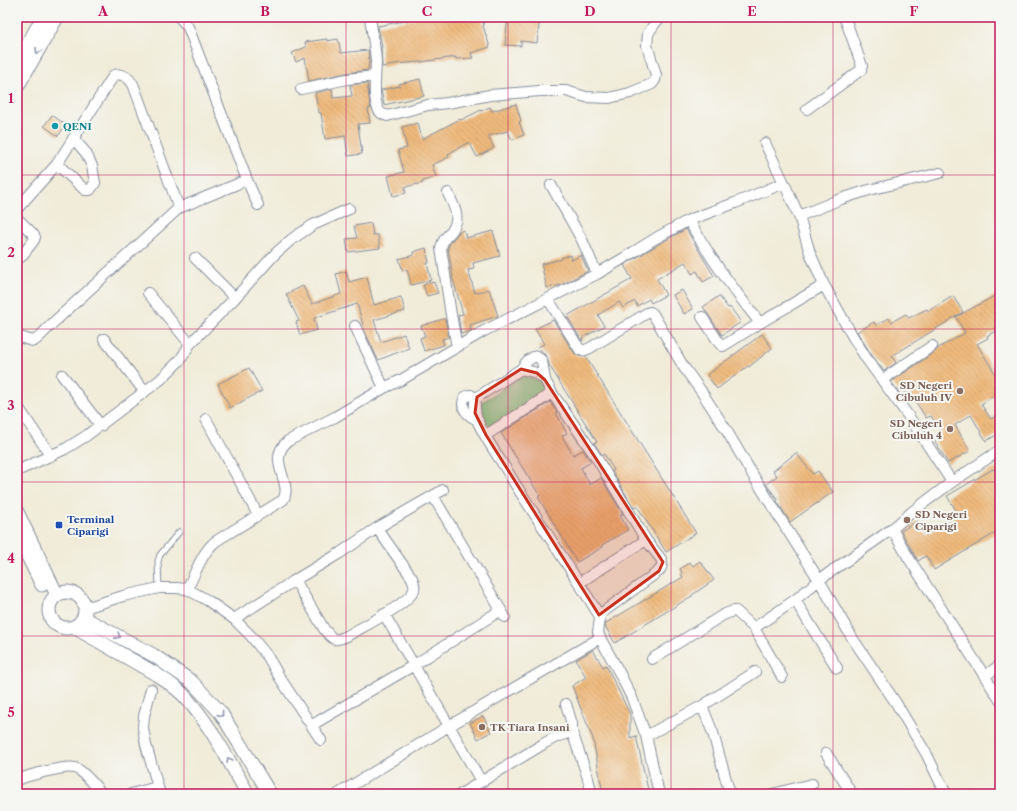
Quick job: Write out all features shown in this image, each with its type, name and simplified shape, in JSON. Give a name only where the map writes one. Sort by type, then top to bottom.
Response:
[{"type":"street","points":[[17,62],[24,53],[43,17]]},
{"type":"street","points":[[17,87],[57,17]]},
{"type":"street","points":[[179,17],[188,26],[258,205]]},
{"type":"street","points":[[370,17],[376,62],[375,98],[379,110],[387,116],[428,105],[448,103],[490,95],[533,91],[566,91],[586,97],[609,98],[630,93],[652,84],[655,80],[656,74],[647,45],[648,34],[661,17]]},
{"type":"street","points":[[807,109],[861,70],[862,66],[846,21],[843,17]]},
{"type":"street","points":[[17,209],[57,164],[114,75],[123,75],[133,84],[179,208]]},
{"type":"street","points":[[300,89],[347,79],[375,76]]},
{"type":"street","points":[[57,164],[85,190],[90,190],[95,183],[92,166],[86,153],[74,138]]},
{"type":"street","points":[[765,143],[799,216],[810,253],[824,285],[852,337],[909,416],[952,482]]},
{"type":"street","points":[[799,216],[841,199],[869,190],[940,173]]},
{"type":"street","points":[[17,336],[34,341],[38,338],[179,208],[247,180]]},
{"type":"street","points":[[187,589],[209,546],[283,500],[286,496],[284,482],[279,466],[280,449],[283,444],[335,417],[510,318],[598,274],[656,238],[689,220],[784,183]]},
{"type":"street","points":[[551,185],[582,240],[598,274]]},
{"type":"street","points":[[448,193],[456,215],[456,222],[455,226],[442,242],[441,248],[450,315],[457,347]]},
{"type":"street","points":[[17,471],[65,449],[101,426],[160,380],[181,359],[190,344],[292,238],[313,225],[349,209]]},
{"type":"street","points":[[17,218],[35,237],[21,257],[17,259]]},
{"type":"street","points":[[689,220],[718,268],[760,322]]},
{"type":"street","points":[[195,258],[235,298]]},
{"type":"street","points":[[702,317],[720,344],[723,346],[760,322],[824,285]]},
{"type":"street","points":[[148,293],[190,344]]},
{"type":"street","points":[[548,299],[582,351],[590,348],[647,313],[650,312],[653,314],[683,366],[725,428],[819,580],[851,636],[896,703],[927,755],[946,794]]},
{"type":"street","points":[[356,326],[384,388]]},
{"type":"street","points":[[104,339],[144,391]]},
{"type":"street","points":[[882,380],[932,346]]},
{"type":"street","points":[[599,615],[659,571],[662,562],[646,540],[596,457],[552,393],[545,380],[542,361],[537,356],[534,356],[528,360],[521,369],[477,397],[475,413],[486,436],[525,500],[599,615],[600,619],[598,632],[600,638],[626,684],[632,698],[646,736],[659,794]]},
{"type":"street","points":[[521,369],[537,373],[545,380]]},
{"type":"street","points":[[62,375],[101,426]]},
{"type":"street","points":[[486,436],[552,393]]},
{"type":"street","points":[[18,407],[51,456]]},
{"type":"street","points":[[206,419],[258,515]]},
{"type":"street","points":[[754,628],[892,529],[913,511],[952,482],[1000,450]]},
{"type":"street","points":[[234,619],[340,553],[377,528],[444,490]]},
{"type":"street","points":[[312,725],[503,614],[433,496]]},
{"type":"street","points":[[17,512],[20,535],[54,599]]},
{"type":"street","points":[[295,580],[324,629],[334,640],[339,640],[348,636],[402,603],[414,591],[415,584],[377,528]]},
{"type":"street","points":[[892,529],[908,557],[1000,700]]},
{"type":"street","points":[[579,583],[646,540]]},
{"type":"street","points":[[84,613],[123,596],[160,588],[187,589],[207,600],[234,619],[251,636],[268,657],[321,740]]},
{"type":"street","points":[[65,592],[76,594],[83,602],[84,613],[78,624],[74,627],[64,628],[54,623],[49,612],[54,599],[65,592]]},
{"type":"street","points":[[795,600],[837,668]]},
{"type":"street","points":[[652,659],[723,615],[736,611],[754,628],[782,677]]},
{"type":"street","points":[[84,613],[152,655],[192,682],[221,713],[270,794]]},
{"type":"street","points":[[384,614],[481,781]]},
{"type":"street","points":[[74,627],[156,674],[186,698],[207,723],[248,794]]},
{"type":"street","points":[[338,794],[449,726],[600,638]]},
{"type":"street","points":[[985,676],[1000,665]]},
{"type":"street","points":[[646,736],[702,706],[755,672]]},
{"type":"street","points":[[131,794],[158,791],[143,728],[144,716],[151,689]]},
{"type":"street","points":[[566,704],[572,724],[572,732],[592,794]]},
{"type":"street","points":[[702,706],[713,734],[730,794]]},
{"type":"street","points":[[461,794],[545,743],[556,737],[572,732]]},
{"type":"street","points":[[826,753],[852,794]]},
{"type":"street","points":[[17,780],[34,774],[75,768],[86,776],[102,794]]},
{"type":"street","points":[[772,794],[812,784]]},
{"type":"lane","points":[[160,588],[158,561],[160,555],[179,532]]},
{"type":"highlighted area","points":[[521,369],[537,373],[545,380],[663,562],[659,571],[599,615],[486,435],[475,413],[477,397]]},
{"type":"green space","points":[[523,376],[540,380],[546,391],[545,393],[491,427],[478,417],[479,404]]},
{"type":"building","points":[[415,17],[482,17],[483,26],[490,47],[471,53],[473,58],[456,59],[456,57],[394,64],[382,67],[382,47],[378,26],[415,19]]},
{"type":"building","points":[[508,17],[540,17],[537,43],[521,41],[521,46],[505,45]]},
{"type":"building","points":[[327,39],[327,41],[338,39],[341,53],[368,50],[368,70],[309,81],[305,58],[296,62],[292,53],[306,47],[305,42]]},
{"type":"building","points":[[420,79],[424,96],[384,105],[381,90],[400,86],[399,84]]},
{"type":"building","points":[[367,83],[371,108],[368,109],[370,123],[358,124],[362,154],[348,156],[345,136],[325,139],[321,113],[319,113],[315,93],[332,89],[333,98],[352,96],[350,85]]},
{"type":"building","points":[[516,104],[521,121],[519,122],[524,135],[512,140],[508,131],[488,136],[494,148],[477,157],[469,142],[448,154],[449,157],[432,165],[436,177],[423,181],[423,183],[405,187],[406,193],[393,196],[388,176],[404,172],[398,150],[407,148],[402,127],[418,123],[422,139],[481,110],[490,107],[492,111]]},
{"type":"building","name":"QENI","points":[[52,115],[66,125],[58,136],[44,126]]},
{"type":"building","points":[[371,223],[373,235],[378,235],[380,248],[348,252],[346,239],[357,238],[354,226]]},
{"type":"building","points":[[686,229],[714,276],[703,282],[697,271],[692,274],[685,262],[657,279],[666,295],[651,303],[649,299],[637,306],[635,301],[623,308],[619,302],[598,315],[604,326],[582,338],[582,341],[567,316],[632,279],[624,265]]},
{"type":"building","points":[[464,230],[466,238],[493,231],[500,256],[473,263],[474,269],[468,270],[475,293],[489,289],[498,316],[470,325],[471,331],[461,334],[458,315],[463,314],[452,276],[448,248],[459,232]]},
{"type":"building","points":[[426,248],[429,263],[427,263],[431,280],[411,285],[407,269],[403,271],[399,259],[414,255],[413,252]]},
{"type":"building","points":[[571,255],[572,260],[581,255],[588,271],[561,285],[547,288],[541,264],[562,259],[561,258]]},
{"type":"building","points":[[346,271],[349,282],[367,277],[374,305],[401,297],[405,311],[374,320],[381,342],[404,334],[409,348],[378,360],[365,332],[357,304],[314,318],[317,330],[300,335],[296,322],[299,321],[286,294],[303,286],[312,304],[341,294],[336,274]]},
{"type":"building","points":[[434,282],[438,293],[427,296],[423,285]]},
{"type":"building","points":[[682,290],[693,309],[684,314],[673,295]]},
{"type":"building","points":[[1000,293],[1000,329],[987,336],[988,338],[977,344],[996,375],[995,376],[1000,385],[1000,392],[981,404],[991,419],[1000,414],[1000,433],[986,441],[971,415],[955,425],[970,451],[948,463],[933,438],[942,433],[931,416],[926,418],[914,399],[910,401],[903,389],[899,392],[891,382],[936,351],[938,348],[965,333],[956,317]]},
{"type":"building","points":[[719,296],[728,308],[730,307],[741,322],[722,335],[703,307]]},
{"type":"building","points":[[953,296],[963,312],[892,356],[896,363],[884,371],[857,332],[874,322],[876,325],[889,318],[891,322],[906,314],[909,318],[927,309],[928,311]]},
{"type":"building","points":[[445,319],[449,337],[442,339],[444,345],[424,351],[420,338],[425,336],[421,326]]},
{"type":"building","points":[[553,320],[575,354],[586,357],[696,533],[666,552],[637,506],[634,508],[612,471],[614,470],[604,454],[602,455],[594,443],[597,442],[549,365],[547,357],[538,347],[544,344],[535,329]]},
{"type":"building","points":[[762,334],[772,348],[749,367],[748,366],[717,389],[707,375]]},
{"type":"building","points":[[249,368],[262,391],[230,408],[218,384]]},
{"type":"building","points":[[550,402],[557,412],[556,413],[567,433],[562,436],[573,455],[583,450],[591,462],[581,468],[590,485],[601,478],[623,514],[620,515],[628,530],[577,562],[538,497],[540,496],[501,433]]},
{"type":"building","points":[[796,453],[813,474],[818,471],[833,492],[790,522],[777,501],[778,500],[766,484],[777,476],[773,471]]},
{"type":"building","points":[[1000,466],[1000,530],[934,570],[926,556],[918,561],[901,531],[917,521],[926,535],[948,522],[947,521],[958,514],[947,496]]},
{"type":"building","points":[[700,561],[714,580],[692,596],[615,643],[605,626],[606,623],[683,577],[680,569],[690,562],[693,566]]},
{"type":"building","points":[[593,650],[603,667],[606,665],[630,714],[630,738],[636,736],[649,794],[603,794],[593,739],[572,686],[586,677],[576,660]]},
{"type":"building","points":[[483,716],[491,732],[478,739],[470,723]]},
{"type":"place","name":"QENI","points":[[55,126]]},
{"type":"place","name":"SD Negeri Cibuluh IV","points":[[960,391]]},
{"type":"place","name":"SD Negeri Cibuluh 4","points":[[950,429]]},
{"type":"place","name":"SD Negeri Ciparigi","points":[[907,520]]},
{"type":"place","name":"Terminal Ciparigi","points":[[59,525]]},
{"type":"place","name":"TK Tiara Insani","points":[[482,727]]}]
